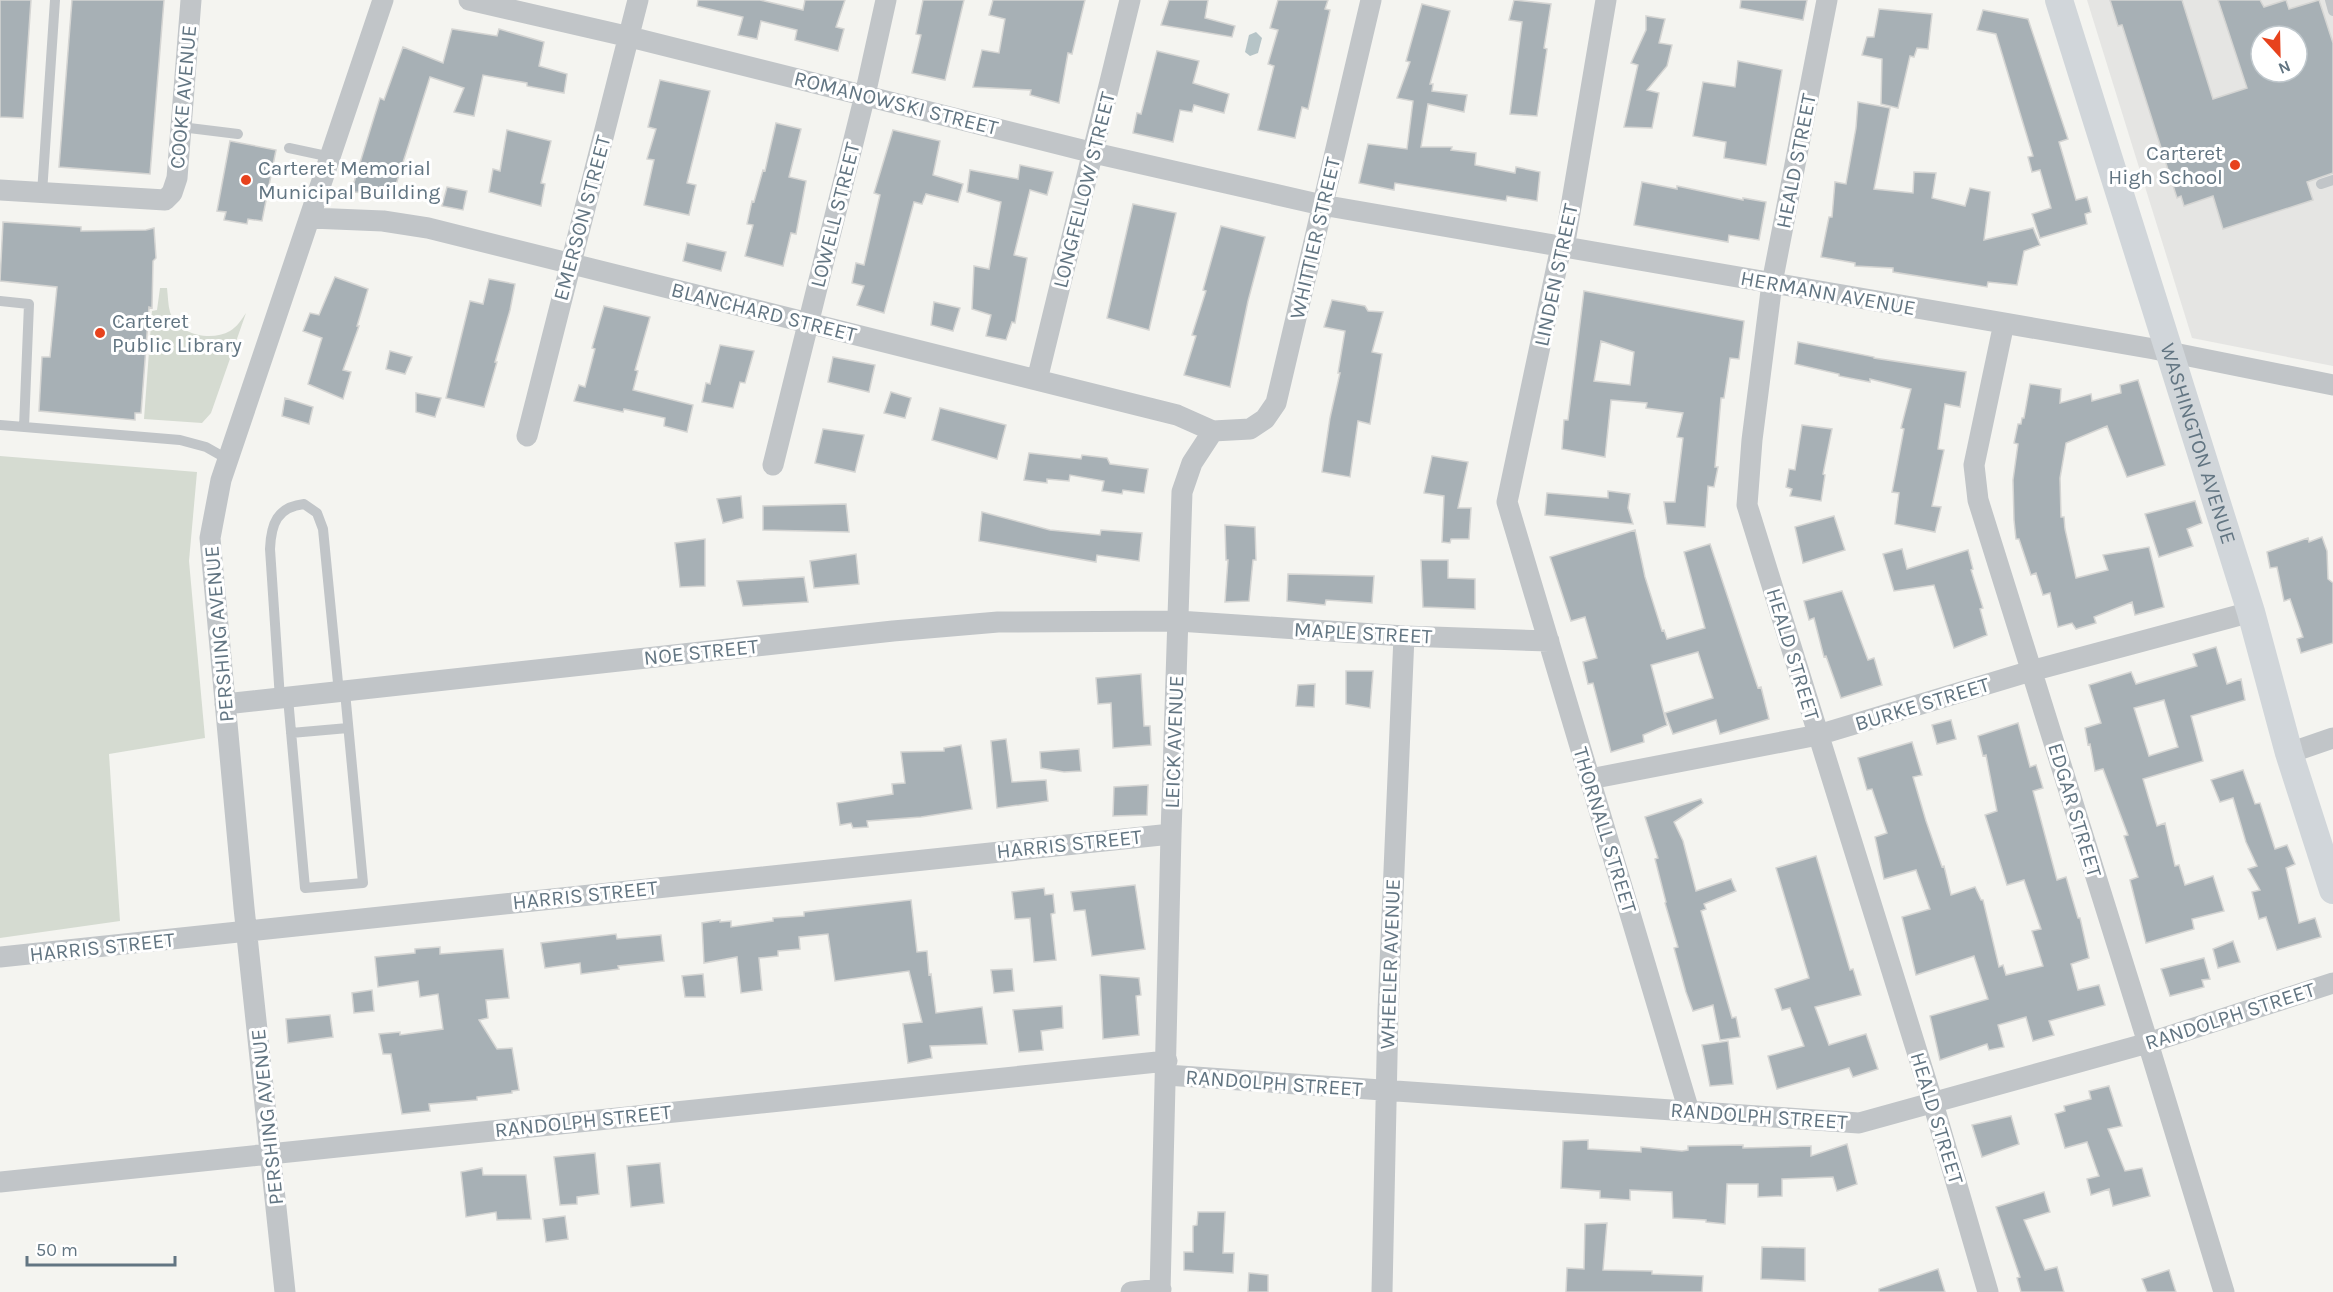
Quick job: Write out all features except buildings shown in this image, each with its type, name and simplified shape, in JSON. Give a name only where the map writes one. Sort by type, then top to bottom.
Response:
[{"type":"street","name":"COOKE AVENUE","points":[[42,193],[165,200],[172,193],[177,178],[191,0]]},
{"type":"street","name":"PERSHING AVENUE","points":[[285,1292],[247,931],[210,538],[221,480],[382,0]]},
{"type":"street","name":"ROMANOWSKI STREET","points":[[469,0],[630,37],[1094,153],[1322,206]]},
{"type":"street","name":"EMERSON STREET","points":[[527,436],[638,0]]},
{"type":"street","name":"LOWELL STREET","points":[[773,465],[865,95],[886,0]]},
{"type":"street","name":"LONGFELLOW STREET","points":[[1037,380],[1130,0]]},
{"type":"street","name":"WHITTIER STREET","points":[[1213,431],[1250,429],[1265,419],[1276,403],[1371,0]]},
{"type":"street","name":"LINDEN STREET","points":[[1521,548],[1507,502],[1561,247],[1565,242],[1606,0]]},
{"type":"street","name":"HEALD STREET","points":[[1827,0],[1772,283],[1752,440],[1747,505],[1933,1103],[1988,1292]]},
{"type":"street","name":"WASHINGTON AVENUE","points":[[2059,0],[2251,612],[2289,753],[2333,890]]},
{"type":"street","points":[[0,190],[42,193]]},
{"type":"street","name":"HERMANN AVENUE","points":[[1322,206],[2168,351],[2333,385]]},
{"type":"street","name":"BLANCHARD STREET","points":[[310,218],[383,221],[428,228],[1177,415],[1213,431]]},
{"type":"street","name":"EDGAR STREET","points":[[2004,323],[1974,465],[1978,500],[2224,1292]]},
{"type":"street","name":"LEICK AVENUE","points":[[1160,1290],[1182,492],[1192,463],[1213,431]]},
{"type":"street","name":"THORNALL STREET","points":[[1521,548],[1689,1111]]},
{"type":"street","name":"BURKE STREET","points":[[1590,778],[1818,735],[2031,671],[2251,612]]},
{"type":"street","name":"NOE STREET","points":[[225,704],[893,631],[1018,621],[1178,621]]},
{"type":"street","name":"MAPLE STREET","points":[[1178,621],[1404,636],[1549,641]]},
{"type":"street","name":"WHEELER AVENUE","points":[[1382,1292],[1386,1090],[1404,636]]},
{"type":"street","points":[[2289,753],[2333,738]]},
{"type":"street","name":"HARRIS STREET","points":[[0,957],[1171,834]]},
{"type":"street","name":"RANDOLPH STREET","points":[[0,1182],[1166,1068],[1386,1090],[1859,1123],[2148,1043],[2333,983]]},
{"type":"street","points":[[1131,1292],[1160,1290]]},
{"type":"lane","points":[[42,193],[55,0]]},
{"type":"lane","points":[[2330,0],[2333,11]]},
{"type":"lane","points":[[181,127],[238,134]]},
{"type":"lane","points":[[289,148],[331,156]]},
{"type":"lane","points":[[2320,183],[2333,180]]},
{"type":"lane","points":[[0,301],[29,304],[24,427]]},
{"type":"lane","points":[[0,425],[180,440],[206,447],[229,460]]},
{"type":"lane","points":[[304,504],[317,513],[323,529],[342,693],[348,728],[363,883],[305,888],[291,733],[284,698],[270,549],[271,533],[278,517],[290,506],[304,504]]},
{"type":"lane","points":[[291,733],[348,728]]},
{"type":"shaded area","name":"Carteret High School","points":[[2087,0],[2333,0],[2333,366],[2192,338]]},
{"type":"shaded area","points":[[1256,32],[1262,38],[1258,53],[1250,56],[1245,52],[1249,35]]},
{"type":"shaded area","points":[[160,288],[167,288],[169,309],[174,320],[187,331],[196,334],[214,336],[230,331],[246,313],[211,413],[202,423],[144,419],[152,311],[157,310]]},
{"type":"shaded area","points":[[0,456],[197,472],[189,561],[205,738],[109,754],[120,921],[0,938]]},
{"type":"place","name":"Carteret High School","points":[[2235,165]]},
{"type":"place","name":"Carteret Memorial Municipal Building","points":[[246,180]]},
{"type":"place","name":"Carteret Public Library","points":[[100,333]]}]
